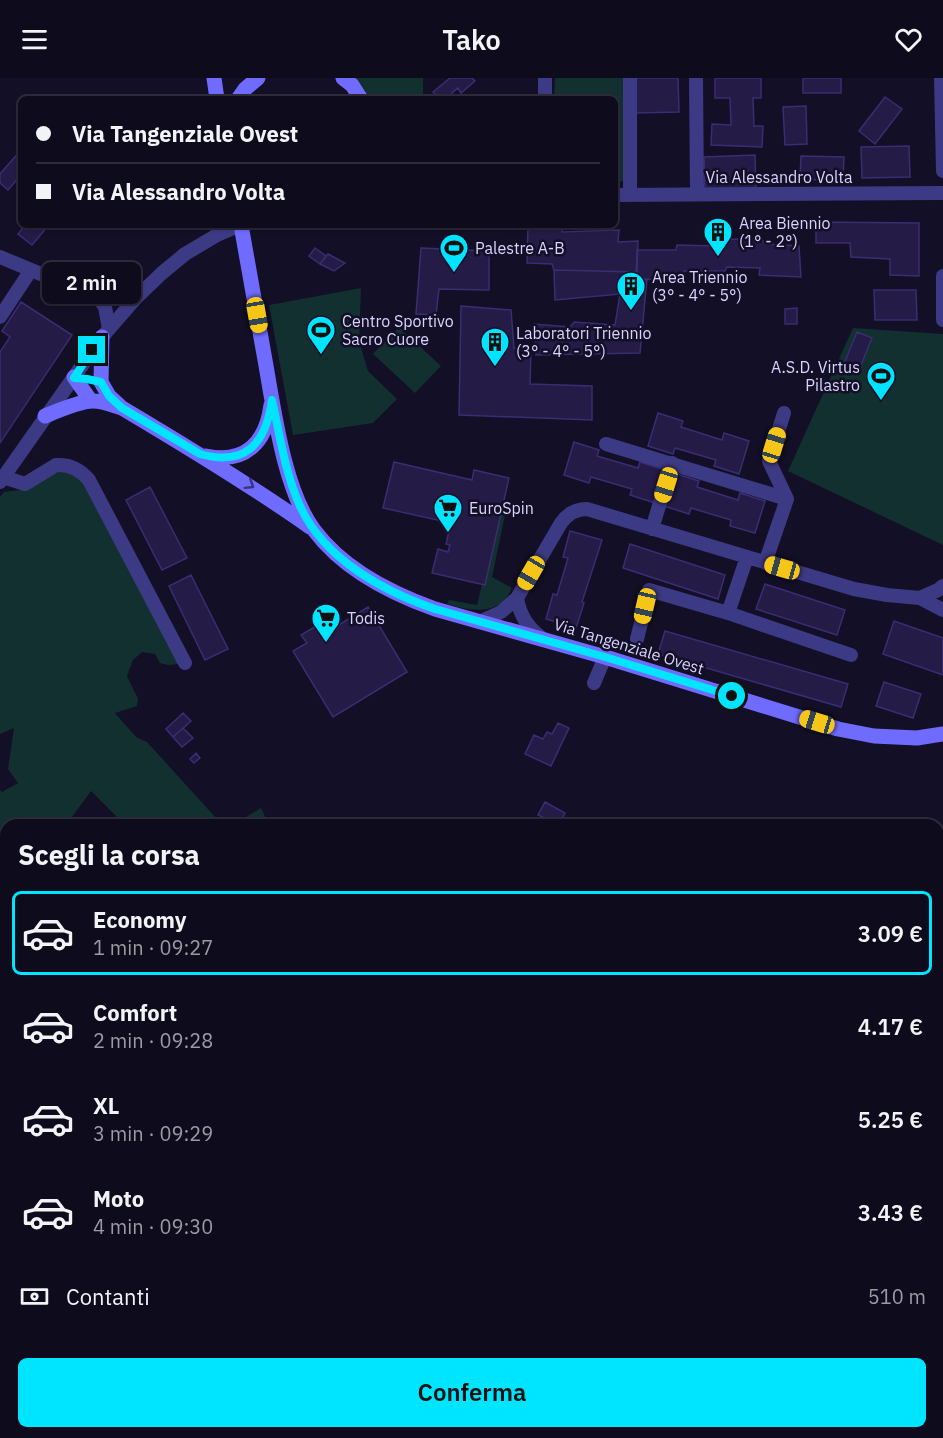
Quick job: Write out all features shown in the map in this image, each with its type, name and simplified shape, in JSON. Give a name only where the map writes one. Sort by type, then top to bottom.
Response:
[{"type":"main road","points":[[214,78],[217,96]]},
{"type":"main road","points":[[240,96],[258,78]]},
{"type":"main road","points":[[343,78],[360,96]]},
{"type":"main road","name":"Via Tangenziale Ovest","points":[[241,228],[272,400],[284,456],[296,497],[315,531],[350,565],[378,584],[415,602],[605,657],[838,729],[874,736],[906,738],[943,734]]},
{"type":"main road","points":[[105,333],[101,382],[109,396],[122,408]]},
{"type":"main road","points":[[74,378],[101,382]]},
{"type":"main road","points":[[74,378],[91,401]]},
{"type":"main road","points":[[200,454],[225,458],[240,455],[250,449],[264,430],[272,400]]},
{"type":"main road","points":[[45,417],[91,401],[122,408],[261,492],[315,531]]},
{"type":"street","points":[[545,78],[545,96]]},
{"type":"street","points":[[630,78],[630,194]]},
{"type":"street","points":[[696,78],[697,194]]},
{"type":"street","points":[[941,78],[943,171]]},
{"type":"street","name":"Via Alessandro Volta","points":[[618,195],[943,193]]},
{"type":"street","points":[[185,663],[85,474],[73,467],[56,465],[25,484],[2,479],[105,333],[136,298],[185,254],[234,228]]},
{"type":"street","points":[[0,257],[95,293],[136,298]]},
{"type":"street","points":[[0,317],[31,270]]},
{"type":"street","points":[[943,276],[943,320]]},
{"type":"street","points":[[95,293],[105,307],[105,333]]},
{"type":"street","points":[[105,307],[124,311]]},
{"type":"street","points":[[765,563],[787,499],[769,461],[784,413]]},
{"type":"street","points":[[606,444],[787,499]]},
{"type":"street","points":[[652,529],[672,464]]},
{"type":"street","points":[[479,622],[501,612],[517,598],[564,518],[574,511],[587,509],[854,589],[887,596],[920,598],[943,610]]},
{"type":"street","points":[[728,613],[747,557]]},
{"type":"street","points":[[920,598],[943,586]]},
{"type":"street","points":[[637,639],[648,590],[728,613],[851,655]]},
{"type":"street","points":[[517,598],[524,620],[543,639]]},
{"type":"street","points":[[594,683],[605,657]]},
{"type":"green space","points":[[356,78],[423,78],[423,96],[368,96]]},
{"type":"green space","points":[[555,78],[626,78],[626,180],[618,182],[618,96],[554,96]]},
{"type":"green space","name":"Centro Sportivo Sacro Cuore","points":[[361,288],[359,341],[368,371],[397,399],[373,423],[293,435],[269,305]]},
{"type":"green space","points":[[399,327],[441,366],[415,393],[373,354]]},
{"type":"green space","name":"A.S.D. Virtus Pilastro","points":[[853,328],[943,334],[943,545],[788,471]]},
{"type":"green space","points":[[61,470],[81,478],[179,664],[160,663],[155,654],[142,652],[133,660],[127,676],[138,699],[137,706],[115,713],[136,737],[147,742],[217,819],[119,819],[91,791],[70,819],[0,819],[0,790],[2,792],[18,783],[8,769],[14,728],[0,734],[0,497],[4,492],[26,489]]},
{"type":"green space","points":[[501,515],[505,515],[492,577],[512,588],[500,604],[484,610],[465,609],[447,604],[449,600],[477,605],[482,584],[485,585]]},
{"type":"green space","points":[[261,808],[266,819],[243,819]]},
{"type":"building","points":[[450,78],[472,78],[475,81],[461,93],[458,88],[452,93],[454,96],[435,96],[433,92]]},
{"type":"building","points":[[634,78],[678,78],[679,112],[635,113]]},
{"type":"building","points":[[715,78],[761,78],[761,98],[753,98],[754,126],[763,126],[762,147],[711,145],[712,124],[731,125],[730,98],[715,98]]},
{"type":"building","points":[[803,78],[841,78],[841,93],[803,93]]},
{"type":"building","points":[[885,97],[902,109],[875,144],[859,131]]},
{"type":"building","points":[[806,106],[807,144],[785,145],[783,107]]},
{"type":"building","points":[[909,146],[910,177],[862,178],[861,147]]},
{"type":"building","points":[[18,153],[18,178],[8,190],[0,183],[0,174]]},
{"type":"building","points":[[755,155],[756,188],[705,190],[704,157]]},
{"type":"building","points":[[801,156],[844,157],[843,181],[800,179]]},
{"type":"building","points":[[816,222],[919,223],[919,276],[890,275],[890,259],[851,257],[850,243],[816,243]]},
{"type":"building","points":[[23,228],[46,228],[32,245],[18,234]]},
{"type":"building","points":[[528,228],[562,228],[562,232],[619,230],[618,242],[638,241],[637,272],[554,270],[552,264],[527,263]]},
{"type":"building","name":"Area Biennio (1° - 2°)","points":[[761,238],[765,244],[799,246],[801,277],[759,275],[760,268],[727,267],[725,271],[684,271],[682,278],[636,280],[637,250],[676,250],[677,245],[717,246],[719,240]]},
{"type":"building","points":[[315,248],[326,256],[320,264],[309,256]]},
{"type":"building","name":"Palestre A-B","points":[[421,248],[489,251],[489,290],[439,289],[436,315],[416,314]]},
{"type":"building","points":[[328,254],[345,263],[334,271],[320,264]]},
{"type":"building","name":"Area Triennio (3° - 4° - 5°)","points":[[554,270],[637,272],[636,280],[647,279],[640,353],[536,355],[534,324],[570,327],[574,322],[615,325],[620,294],[555,300]]},
{"type":"building","points":[[874,290],[916,290],[917,320],[875,320]]},
{"type":"building","points":[[21,302],[72,335],[0,443],[0,352],[10,337],[2,331]]},
{"type":"building","name":"Laboratori Triennio (3° - 4° - 5°)","points":[[461,306],[511,310],[514,348],[531,350],[530,384],[592,386],[592,420],[459,415]]},
{"type":"building","points":[[797,308],[797,324],[785,324],[785,309]]},
{"type":"building","points":[[857,332],[872,338],[857,375],[842,369]]},
{"type":"building","points":[[658,413],[683,421],[681,427],[722,440],[724,433],[749,441],[739,474],[714,466],[716,460],[675,448],[673,454],[648,446]]},
{"type":"building","points":[[574,442],[599,450],[597,456],[638,468],[640,462],[665,470],[655,503],[630,495],[632,489],[591,477],[589,483],[564,475]]},
{"type":"building","points":[[394,462],[472,480],[474,470],[509,478],[485,585],[432,573],[438,549],[448,552],[450,545],[446,544],[451,523],[383,508]]},
{"type":"building","points":[[674,473],[699,481],[697,487],[738,500],[740,493],[765,501],[755,533],[730,526],[731,520],[691,508],[689,514],[664,506]]},
{"type":"building","points":[[150,487],[187,558],[162,570],[126,500]]},
{"type":"building","points":[[570,531],[602,540],[576,628],[546,619],[553,594],[557,595],[568,558],[563,557]]},
{"type":"building","points":[[630,544],[725,575],[718,599],[623,568]]},
{"type":"building","points":[[191,575],[228,649],[205,660],[169,586]]},
{"type":"building","points":[[765,584],[845,610],[837,635],[756,609]]},
{"type":"building","points":[[368,607],[407,672],[333,717],[293,651],[307,643],[301,635],[318,625],[324,634]]},
{"type":"building","points":[[894,621],[943,638],[943,675],[883,654]]},
{"type":"building","points":[[665,631],[848,684],[841,707],[658,654]]},
{"type":"building","points":[[884,682],[921,694],[913,718],[876,706]]},
{"type":"building","points":[[183,713],[191,721],[173,737],[166,729]]},
{"type":"building","points":[[558,723],[569,728],[551,766],[525,754],[534,735],[543,739],[547,732],[552,734]]},
{"type":"building","points":[[183,728],[193,738],[182,747],[173,737]]},
{"type":"building","points":[[196,753],[200,758],[194,763],[190,759]]},
{"type":"building","points":[[545,802],[565,813],[562,819],[546,819],[538,815]]},
{"type":"place","name":"Area Biennio (1° - 2°)","points":[[718,258]]},
{"type":"place","name":"Palestre A-B","points":[[454,274]]},
{"type":"place","name":"Area Triennio (3° - 4° - 5°)","points":[[631,312]]},
{"type":"place","name":"Centro Sportivo Sacro Cuore","points":[[321,356]]},
{"type":"place","name":"Laboratori Triennio (3° - 4° - 5°)","points":[[495,368]]},
{"type":"place","name":"A.S.D. Virtus Pilastro","points":[[881,402]]},
{"type":"place","name":"EuroSpin","points":[[448,534]]},
{"type":"place","name":"Todis","points":[[326,644]]},
{"type":"route","points":[[92,350],[74,378],[101,382],[109,396],[122,408],[200,454],[225,458],[247,452],[254,446],[264,430],[272,400],[284,456],[301,509],[315,531],[335,552],[378,584],[435,609],[732,696]]}]
